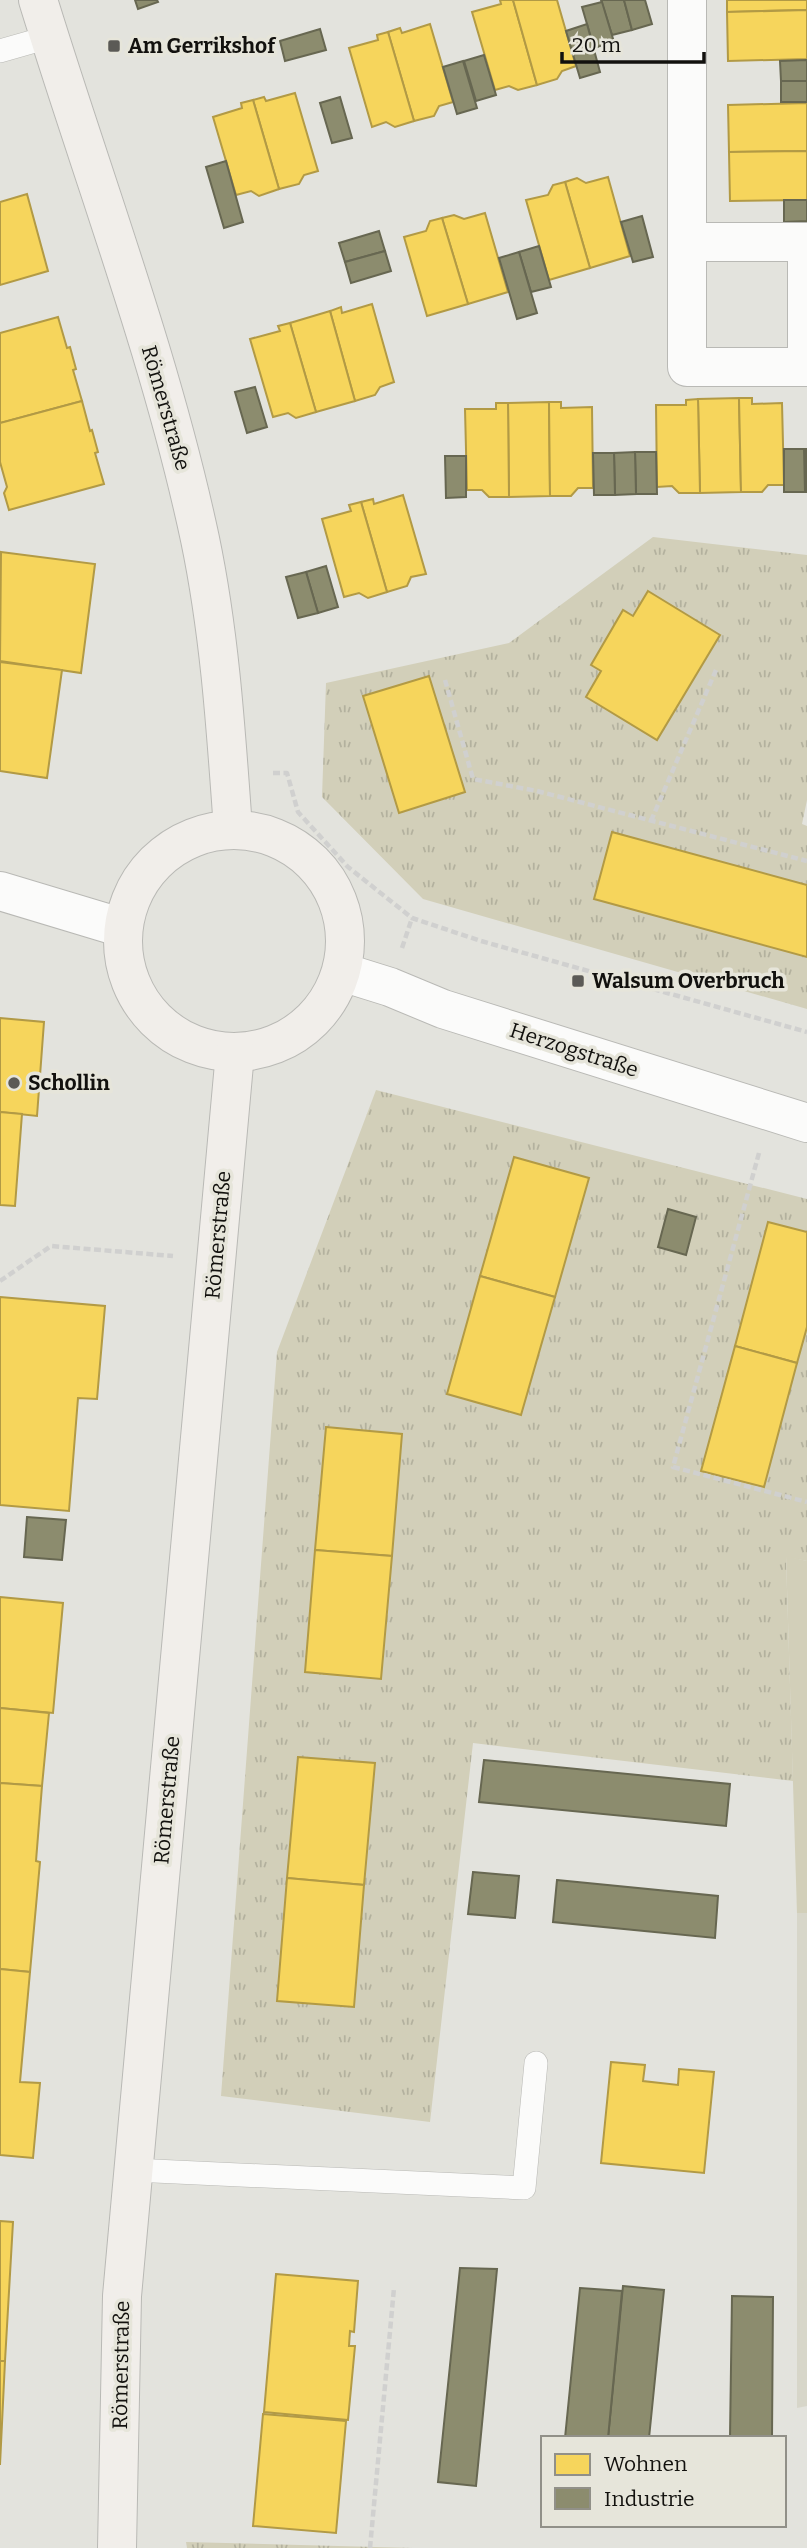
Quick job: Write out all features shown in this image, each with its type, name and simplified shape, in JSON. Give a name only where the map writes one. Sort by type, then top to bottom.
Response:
[{"type":"main road","name":"Römerstraße","points":[[38,0],[138,311],[187,480],[221,664],[233,829]]},
{"type":"main road","points":[[233,829],[267,834],[299,849],[324,873],[340,904],[347,937],[342,972],[327,1004],[303,1030],[271,1046],[236,1053],[198,1046],[165,1028],[139,1001],[125,965],[123,928],[131,896],[148,869],[172,848],[201,834],[233,829]]},
{"type":"main road","name":"Römerstraße","points":[[117,2548],[122,2296],[236,1053]]},
{"type":"street","points":[[687,0],[687,242],[687,367],[807,367],[807,242],[687,242]]},
{"type":"street","points":[[0,891],[123,928]]},
{"type":"street","name":"Herzogstraße","points":[[342,972],[443,1010],[807,1123]]},
{"type":"lane","points":[[0,51],[49,37]]},
{"type":"lane","points":[[133,2170],[524,2188],[536,2063]]},
{"type":"path","points":[[651,821],[716,670]]},
{"type":"path","points":[[445,680],[472,779],[537,791],[807,861]]},
{"type":"path","points":[[229,774],[287,773],[298,811],[348,867],[412,918],[481,941],[807,1032]]},
{"type":"path","points":[[770,1112],[673,1467],[807,1502]]},
{"type":"path","points":[[0,1281],[51,1246],[216,1260]]},
{"type":"path","points":[[370,2548],[394,2288]]},
{"type":"shaded area","points":[[797,1913],[807,1913],[807,2406],[797,2408]]},
{"type":"green space","points":[[653,537],[807,555],[807,800],[802,824],[807,826],[807,1009],[423,899],[322,797],[326,683],[509,643]]},
{"type":"green space","points":[[376,1090],[807,1199],[807,1561],[786,1557],[793,1781],[473,1743],[430,2122],[221,2096],[277,1352]]},
{"type":"green space","points":[[786,1556],[807,1561],[807,1913],[797,1913]]},
{"type":"green space","points":[[186,2542],[413,2548],[187,2548]]},
{"type":"building: Wohnen","points":[[500,0],[513,0],[537,85],[518,90],[509,86],[495,90],[472,12],[501,4]]},
{"type":"building: Wohnen","points":[[513,0],[557,0],[576,66],[562,71],[557,79],[537,85]]},
{"type":"building: Wohnen","points":[[727,0],[807,0],[807,10],[727,12]]},
{"type":"building: Wohnen","points":[[807,10],[807,59],[728,61],[727,12]]},
{"type":"building: Wohnen","points":[[430,24],[453,102],[439,106],[434,116],[414,121],[388,32],[400,28],[402,33]]},
{"type":"building: Wohnen","points":[[388,32],[414,121],[395,127],[386,122],[372,127],[349,48],[378,40],[377,35]]},
{"type":"building: Wohnen","points":[[295,93],[318,171],[304,175],[299,184],[279,189],[253,100],[264,97],[266,101]]},
{"type":"building: Wohnen","points":[[253,100],[279,189],[259,196],[251,191],[236,195],[213,117],[242,108],[241,103]]},
{"type":"building: Wohnen","points":[[807,103],[807,151],[729,152],[728,105]]},
{"type":"building: Wohnen","points":[[807,151],[807,200],[730,201],[729,152]]},
{"type":"building: Wohnen","points":[[608,177],[630,256],[590,268],[565,182],[577,178],[586,183]]},
{"type":"building: Wohnen","points":[[565,182],[590,268],[549,280],[526,200],[548,195],[553,185]]},
{"type":"building: Wohnen","points":[[27,194],[48,271],[0,285],[0,202]]},
{"type":"building: Wohnen","points":[[485,213],[508,292],[468,304],[442,218],[454,215],[464,219]]},
{"type":"building: Wohnen","points":[[442,218],[468,304],[427,316],[404,237],[426,231],[430,221]]},
{"type":"building: Wohnen","points":[[372,304],[394,382],[380,387],[375,395],[355,401],[330,311],[341,307],[342,313]]},
{"type":"building: Wohnen","points":[[330,311],[355,401],[316,412],[290,323]]},
{"type":"building: Wohnen","points":[[58,317],[67,348],[70,347],[82,401],[0,423],[0,333]]},
{"type":"building: Wohnen","points":[[290,323],[316,412],[296,418],[288,413],[273,417],[250,339],[280,331],[278,326]]},
{"type":"building: Wohnen","points":[[739,398],[741,492],[700,493],[698,399]]},
{"type":"building: Wohnen","points":[[739,398],[752,398],[752,404],[782,403],[784,485],[768,485],[762,492],[741,492]]},
{"type":"building: Wohnen","points":[[698,399],[700,493],[679,493],[672,486],[657,487],[656,405],[686,405],[686,400]]},
{"type":"building: Wohnen","points":[[82,401],[98,452],[95,453],[104,484],[9,510],[4,493],[7,487],[0,462],[0,423]]},
{"type":"building: Wohnen","points":[[549,402],[550,496],[509,497],[508,403]]},
{"type":"building: Wohnen","points":[[549,402],[561,402],[561,408],[592,407],[593,488],[578,488],[571,496],[550,496]]},
{"type":"building: Wohnen","points":[[496,403],[508,403],[509,497],[489,497],[482,490],[467,490],[465,409],[496,409]]},
{"type":"building: Wohnen","points":[[403,495],[426,574],[411,577],[407,586],[387,592],[361,502],[373,499],[374,504]]},
{"type":"building: Wohnen","points":[[361,502],[387,592],[368,598],[359,593],[344,597],[322,519],[351,511],[349,505]]},
{"type":"building: Wohnen","points":[[1,552],[95,564],[81,673],[0,661]]},
{"type":"building: Wohnen","points":[[648,591],[720,635],[657,740],[586,697],[601,671],[591,665],[623,610],[633,616]]},
{"type":"building: Wohnen","points":[[0,662],[62,670],[47,778],[0,771]]},
{"type":"building: Wohnen","points":[[429,676],[465,792],[399,813],[363,696]]},
{"type":"building: Wohnen","points":[[612,832],[807,885],[807,957],[594,899]]},
{"type":"building: Wohnen","points":[[0,1018],[44,1022],[37,1116],[0,1112]]},
{"type":"building: Wohnen","points":[[0,1112],[22,1114],[15,1206],[0,1205]]},
{"type":"building: Wohnen","points":[[514,1157],[589,1178],[555,1297],[480,1276]]},
{"type":"building: Wohnen","points":[[768,1222],[807,1232],[807,1327],[797,1363],[735,1346]]},
{"type":"building: Wohnen","points":[[480,1276],[555,1297],[521,1415],[447,1394]]},
{"type":"building: Wohnen","points":[[0,1297],[105,1306],[97,1399],[78,1398],[69,1511],[0,1505]]},
{"type":"building: Wohnen","points":[[735,1346],[797,1363],[764,1487],[701,1471]]},
{"type":"building: Wohnen","points":[[326,1427],[402,1434],[392,1556],[315,1550]]},
{"type":"building: Wohnen","points":[[315,1550],[392,1556],[381,1679],[305,1672]]},
{"type":"building: Wohnen","points":[[0,1597],[63,1603],[53,1713],[0,1708]]},
{"type":"building: Wohnen","points":[[0,1708],[49,1713],[42,1786],[0,1783]]},
{"type":"building: Wohnen","points":[[298,1757],[375,1763],[364,1885],[287,1878]]},
{"type":"building: Wohnen","points":[[0,1783],[42,1786],[36,1861],[40,1862],[30,1972],[0,1969]]},
{"type":"building: Wohnen","points":[[287,1878],[364,1885],[354,2007],[277,2001]]},
{"type":"building: Wohnen","points":[[0,1969],[30,1972],[20,2082],[40,2083],[33,2158],[0,2155]]},
{"type":"building: Wohnen","points":[[611,2062],[645,2065],[643,2081],[678,2085],[679,2069],[714,2072],[704,2173],[601,2163]]},
{"type":"building: Wohnen","points":[[0,2221],[13,2222],[5,2361],[0,2361]]},
{"type":"building: Wohnen","points":[[276,2274],[358,2281],[354,2332],[350,2331],[349,2346],[355,2346],[348,2420],[264,2412]]},
{"type":"building: Wohnen","points":[[0,2361],[5,2361],[0,2465]]},
{"type":"building: Wohnen","points":[[263,2414],[346,2421],[336,2533],[253,2526]]},
{"type":"building: Industrie","points":[[135,0],[157,0],[158,2],[138,9]]},
{"type":"building: Industrie","points":[[601,0],[624,0],[632,30],[612,35]]},
{"type":"building: Industrie","points":[[624,0],[645,0],[652,24],[632,30]]},
{"type":"building: Industrie","points":[[602,2],[614,42],[594,48],[582,7]]},
{"type":"building: Industrie","points":[[587,24],[600,72],[580,78],[566,31]]},
{"type":"building: Industrie","points":[[320,29],[326,50],[285,61],[280,41]]},
{"type":"building: Industrie","points":[[484,55],[496,95],[476,101],[464,61]]},
{"type":"building: Industrie","points":[[807,60],[807,81],[781,81],[780,61]]},
{"type":"building: Industrie","points":[[463,61],[477,108],[457,114],[443,67]]},
{"type":"building: Industrie","points":[[781,81],[807,81],[807,102],[781,102]]},
{"type":"building: Industrie","points":[[340,97],[352,138],[332,143],[320,103]]},
{"type":"building: Industrie","points":[[226,161],[243,222],[224,228],[206,167]]},
{"type":"building: Industrie","points":[[784,200],[807,200],[807,221],[784,222]]},
{"type":"building: Industrie","points":[[642,216],[653,257],[633,262],[621,222]]},
{"type":"building: Industrie","points":[[379,231],[385,251],[345,262],[339,243]]},
{"type":"building: Industrie","points":[[539,246],[551,287],[531,292],[519,252]]},
{"type":"building: Industrie","points":[[385,251],[391,271],[351,283],[345,262]]},
{"type":"building: Industrie","points":[[519,252],[537,313],[517,319],[499,258]]},
{"type":"building: Industrie","points":[[255,387],[267,427],[247,433],[235,392]]},
{"type":"building: Industrie","points":[[784,449],[804,449],[805,492],[784,492]]},
{"type":"building: Industrie","points":[[807,449],[807,492],[806,492]]},
{"type":"building: Industrie","points":[[635,452],[656,452],[657,494],[636,494]]},
{"type":"building: Industrie","points":[[635,452],[636,494],[615,495],[614,453]]},
{"type":"building: Industrie","points":[[593,453],[614,453],[615,495],[594,495]]},
{"type":"building: Industrie","points":[[445,456],[466,456],[466,497],[446,498]]},
{"type":"building: Industrie","points":[[326,566],[338,607],[318,613],[306,572]]},
{"type":"building: Industrie","points":[[306,572],[318,613],[298,618],[286,577]]},
{"type":"building: Industrie","points":[[668,1209],[696,1217],[686,1255],[658,1247]]},
{"type":"building: Industrie","points":[[27,1517],[66,1520],[62,1560],[24,1557]]},
{"type":"building: Industrie","points":[[484,1760],[730,1784],[726,1826],[479,1802]]},
{"type":"building: Industrie","points":[[473,1872],[519,1876],[515,1918],[468,1914]]},
{"type":"building: Industrie","points":[[557,1880],[718,1896],[715,1938],[553,1922]]},
{"type":"building: Industrie","points":[[460,2268],[497,2269],[476,2486],[438,2482]]},
{"type":"building: Industrie","points":[[623,2286],[664,2290],[649,2436],[608,2436]]},
{"type":"building: Industrie","points":[[580,2288],[622,2291],[608,2436],[565,2436]]},
{"type":"building: Industrie","points":[[732,2296],[773,2297],[772,2436],[730,2436]]},
{"type":"place","name":"Am Gerrikshof","points":[[114,46]]},
{"type":"place","name":"Walsum Overbruch","points":[[578,981]]},
{"type":"place","name":"Schollin","points":[[14,1083]]}]
